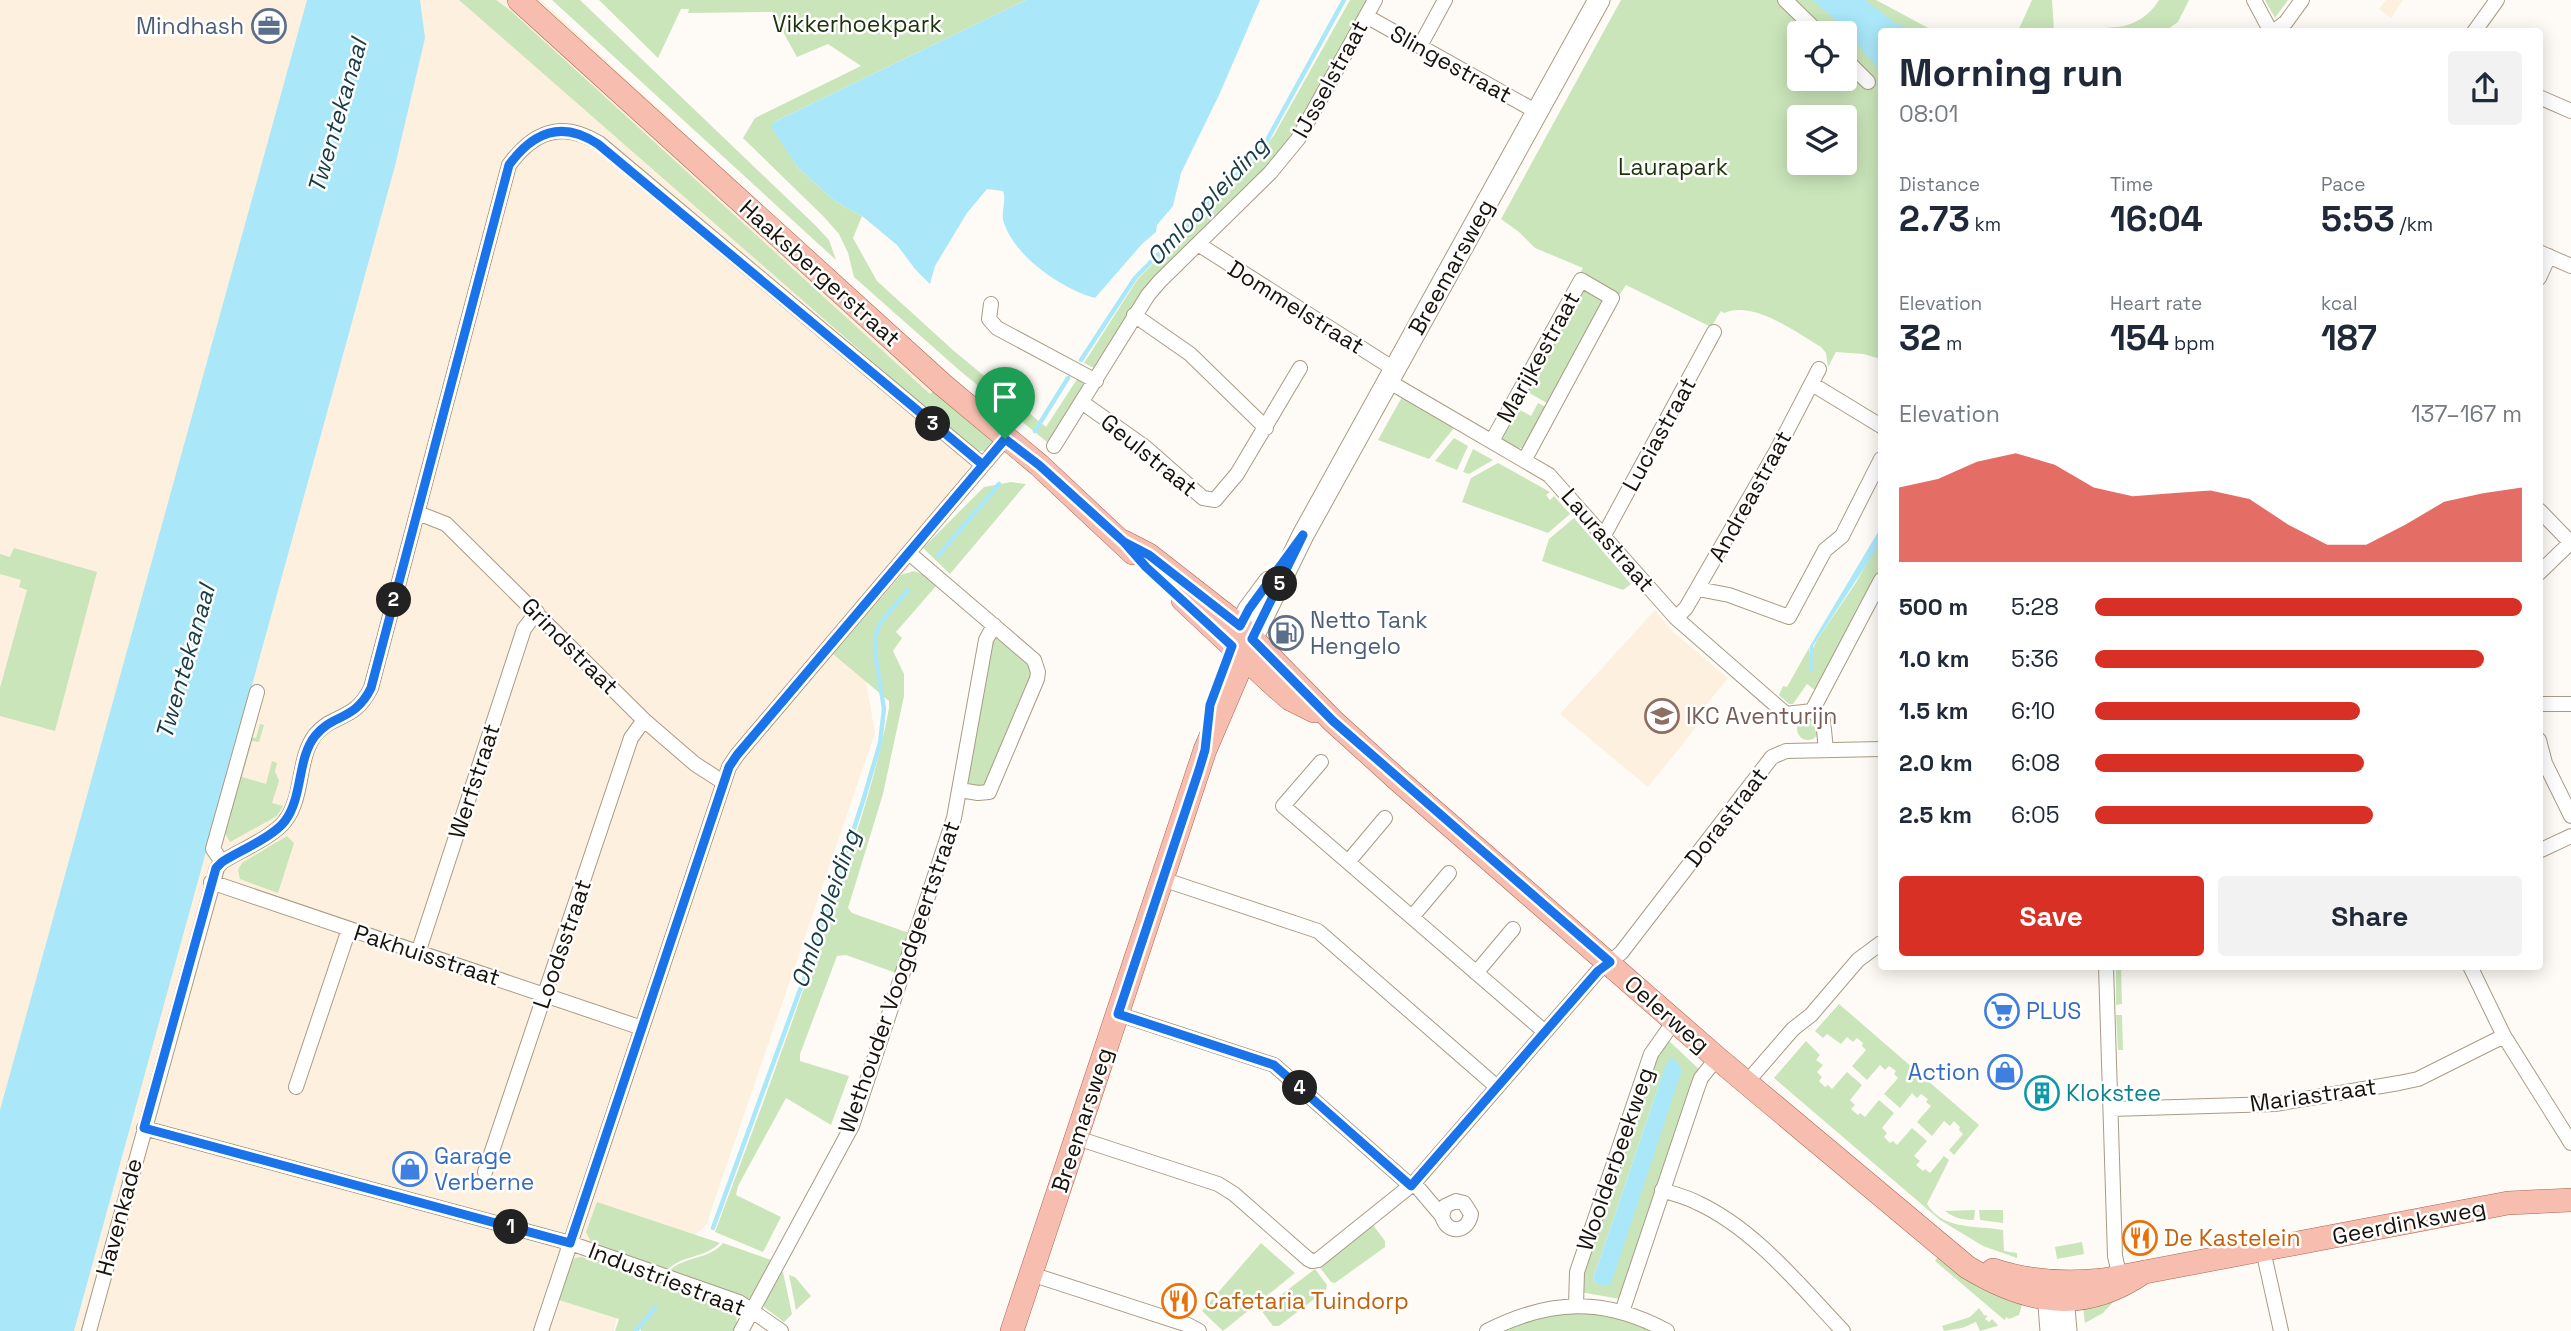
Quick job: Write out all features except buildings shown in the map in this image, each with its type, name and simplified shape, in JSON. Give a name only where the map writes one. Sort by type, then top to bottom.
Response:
[{"type":"main road","name":"Haaksbergerstraat","points":[[519,0],[1005,439],[1039,465],[1124,542],[1146,567],[1242,642]]},
{"type":"main road","name":"Oelerweg","points":[[1242,642],[1290,699],[1333,721],[1610,962],[1671,1025],[1713,1062],[1746,1082],[1967,1267],[1991,1281],[2027,1296],[2055,1291]]},
{"type":"main road","name":"Breemarsweg","points":[[1013,1331],[1242,642]]},
{"type":"main road","name":"Geerdinksweg","points":[[2508,1203],[2571,1184]]},
{"type":"main road","name":"Geerdinksweg","points":[[2055,1291],[2087,1298],[2144,1272],[2508,1203],[2571,1200]]},
{"type":"street","name":"IJsselstraat","points":[[1054,446],[1083,403],[1134,315],[1160,281],[1270,173],[1298,139],[1375,0]]},
{"type":"street","points":[[1420,46],[1445,0]]},
{"type":"street","name":"Breemarsweg","points":[[1242,642],[1599,0]]},
{"type":"street","points":[[1786,0],[1807,21]]},
{"type":"street","points":[[2254,0],[2270,28]]},
{"type":"street","points":[[2278,28],[2286,22],[2302,0]]},
{"type":"street","points":[[2477,28],[2497,0]]},
{"type":"street","name":"Slingestraat","points":[[1366,16],[1537,112]]},
{"type":"street","points":[[1857,71],[1868,82]]},
{"type":"street","points":[[2543,99],[2571,111]]},
{"type":"street","name":"Haaksbergerstraat","points":[[418,513],[509,165],[522,148],[551,132],[584,135],[598,144],[983,465]]},
{"type":"street","name":"Dommelstraat","points":[[1198,244],[1391,375]]},
{"type":"street","points":[[2544,254],[2571,266]]},
{"type":"street","name":"Marijkestraat","points":[[1492,441],[1581,280],[1612,298],[1525,459]]},
{"type":"street","points":[[991,304],[989,319],[997,328],[1096,381]]},
{"type":"street","points":[[1134,315],[1190,354],[1266,428]]},
{"type":"street","name":"Luciastraat","points":[[1603,537],[1714,332]]},
{"type":"street","name":"Geulstraat","points":[[1083,403],[1145,447],[1203,498],[1215,500],[1237,474],[1300,368]]},
{"type":"street","name":"Andreastraat","points":[[1676,618],[1698,589],[1777,450],[1819,369]]},
{"type":"street","name":"Laurastraat","points":[[1391,375],[1492,441],[1525,459],[1560,485],[1676,618],[1786,713],[1812,711]]},
{"type":"street","points":[[1812,384],[1878,424]]},
{"type":"street","points":[[541,1331],[723,782],[737,755],[1005,439]]},
{"type":"street","points":[[1698,589],[1729,595],[1788,617],[1825,550],[1842,536],[1878,465]]},
{"type":"street","points":[[257,692],[213,849],[222,862],[277,829],[285,821],[292,809],[310,745],[317,734],[358,709],[365,701],[371,688],[418,513]]},
{"type":"street","name":"Grindstraat","points":[[418,513],[446,524],[644,720],[695,764],[723,782]]},
{"type":"street","points":[[2543,514],[2571,543],[2543,569]]},
{"type":"street","name":"Wethouder Voogdgeertstraat","points":[[909,553],[1034,660],[1038,672],[989,792],[960,790]]},
{"type":"street","points":[[1826,750],[1823,720],[1812,711],[1878,586]]},
{"type":"street","name":"Werfstraat","points":[[418,953],[524,629],[537,612]]},
{"type":"street","name":"Wethouder Voogdgeertstraat","points":[[741,1331],[852,1126],[948,837],[960,790],[986,640],[995,625]]},
{"type":"street","points":[[2543,704],[2571,704]]},
{"type":"street","name":"Loodsstraat","points":[[485,1172],[631,738],[644,720]]},
{"type":"street","name":"Dorastraat","points":[[1077,1138],[1227,1189],[1312,1261],[1318,1260],[1413,1184],[1598,971],[1620,953],[1772,757],[1786,751],[1878,749]]},
{"type":"street","points":[[2543,753],[2571,816]]},
{"type":"street","points":[[1321,762],[1283,806],[1545,1032]]},
{"type":"street","points":[[1348,862],[1385,818]]},
{"type":"street","points":[[2543,850],[2571,836]]},
{"type":"street","name":"Havenkade","points":[[89,1331],[211,882],[222,862]]},
{"type":"street","points":[[1412,917],[1449,873]]},
{"type":"street","points":[[1162,879],[1318,931],[1497,1087]]},
{"type":"street","name":"Pakhuisstraat","points":[[211,882],[642,1028]]},
{"type":"street","points":[[296,1087],[349,929]]},
{"type":"street","points":[[1476,972],[1513,929]]},
{"type":"street","points":[[1746,1082],[1793,1029],[1811,1015],[1858,960],[1878,945]]},
{"type":"street","points":[[2106,970],[2115,1256],[2121,1282]]},
{"type":"street","points":[[2472,970],[2504,1036],[2571,1143]]},
{"type":"street","points":[[1118,1014],[1274,1065],[1413,1184],[1442,1216]]},
{"type":"street","name":"Woolderbeekweg","points":[[1576,1305],[1577,1272],[1651,1054],[1671,1025]]},
{"type":"street","name":"Mariastraat","points":[[2111,1109],[2275,1104],[2399,1083],[2418,1079],[2504,1036]]},
{"type":"street","points":[[1622,1312],[1697,1089],[1713,1062]]},
{"type":"street","name":"Industriestraat","points":[[144,1128],[570,1243],[739,1302],[781,1331]]},
{"type":"street","points":[[1662,1190],[1697,1202],[1731,1223],[1765,1251],[1843,1331]]},
{"type":"street","points":[[2263,1250],[2281,1331]]},
{"type":"street","points":[[1031,1274],[1188,1325],[1199,1331]]},
{"type":"street","points":[[2051,1331],[2055,1291]]},
{"type":"street","points":[[2055,1291],[2066,1331]]},
{"type":"street","points":[[1487,1331],[1519,1316],[1576,1305],[1622,1312],[1667,1331]]},
{"type":"shaded area","name":"Twentekanaal","points":[[0,0],[541,0],[710,157],[705,172],[992,428],[860,648],[875,733],[706,1225],[620,1300],[614,1331],[0,1331]]},
{"type":"shaded area","points":[[2386,0],[2403,0],[2391,18],[2379,9]]},
{"type":"shaded area","points":[[1655,610],[1672,631],[1728,678],[1693,721],[1698,725],[1648,787],[1560,714]]},
{"type":"green space","points":[[459,0],[496,0],[511,11],[930,394],[939,386],[994,436],[993,443],[986,451],[978,451],[967,444]]},
{"type":"green space","points":[[552,0],[580,0],[815,225],[829,240],[836,260]]},
{"type":"green space","name":"Vikkerhoekpark","points":[[599,0],[1026,0],[774,122],[772,127],[798,168],[836,202],[862,216],[853,238],[877,281],[954,351],[1046,427],[1081,373],[1094,381],[1053,447],[959,370],[854,277],[848,253],[839,234],[743,138],[755,118],[861,66],[828,44],[797,57],[772,12],[688,13],[689,9],[681,9],[658,58]]},
{"type":"green space","points":[[1350,0],[1371,0],[1297,131],[1280,155],[1161,275],[1094,368],[1084,363],[1137,280],[1258,156],[1274,135]]},
{"type":"green space","name":"Laurapark","points":[[1621,0],[1876,0],[1928,28],[1878,28],[1878,358],[1836,352],[1828,367],[1826,353],[1821,347],[1761,314],[1721,311],[1711,327],[1626,285],[1618,297],[1579,275],[1583,268],[1535,248],[1501,219]]},
{"type":"green space","points":[[2032,0],[2052,0],[2054,28],[2019,28]]},
{"type":"green space","points":[[2159,0],[2189,0],[2178,22],[2169,28],[2102,28],[2136,22],[2151,11]]},
{"type":"green space","points":[[2265,0],[2288,0],[2275,18]]},
{"type":"green space","points":[[1583,290],[1594,293],[1603,301],[1550,405],[1526,391],[1578,301],[1577,295]]},
{"type":"green space","points":[[1402,397],[1454,428],[1429,459],[1378,440]]},
{"type":"green space","points":[[1538,403],[1548,408],[1525,447],[1515,447],[1506,442],[1501,437],[1515,407],[1531,416]]},
{"type":"green space","points":[[1454,438],[1468,446],[1457,470],[1435,461]]},
{"type":"green space","points":[[1473,449],[1493,460],[1469,474],[1463,472]]},
{"type":"green space","points":[[1498,463],[1550,492],[1546,495],[1550,500],[1554,496],[1570,514],[1548,533],[1462,502],[1471,478]]},
{"type":"green space","points":[[1011,482],[1026,484],[950,574],[923,548],[984,487]]},
{"type":"green space","points":[[1574,518],[1631,584],[1623,590],[1542,561],[1549,539]]},
{"type":"green space","points":[[1878,544],[1878,574],[1816,691],[1807,684],[1793,704],[1789,704],[1779,695],[1783,686],[1787,687],[1810,646],[1811,652]]},
{"type":"green space","points":[[14,548],[97,572],[55,731],[0,716],[0,688],[27,590],[19,587],[21,580],[0,574],[0,554],[10,557]]},
{"type":"green space","points":[[914,571],[936,586],[896,632],[902,638],[893,651],[904,674],[904,696],[883,794],[848,908],[852,913],[912,934],[899,974],[846,955],[837,956],[800,1054],[800,1061],[849,1076],[831,1125],[786,1098],[738,1186],[736,1195],[781,1217],[763,1252],[715,1232],[847,862],[871,786],[889,708],[889,701],[833,654],[901,575]]},
{"type":"green space","points":[[997,634],[1030,661],[1032,678],[988,784],[983,787],[966,784],[988,648]]},
{"type":"green space","points":[[1808,718],[1816,721],[1819,729],[1816,737],[1808,740],[1800,737],[1797,729],[1800,721]]},
{"type":"green space","points":[[260,724],[264,725],[259,742],[252,741],[242,777],[266,784],[272,761],[277,763],[275,771],[279,781],[272,803],[283,806],[277,816],[230,842],[221,826],[246,736],[256,738]]},
{"type":"green space","points":[[287,836],[294,843],[278,893],[240,879],[238,870],[242,863]]},
{"type":"green space","points":[[2116,970],[2121,970],[2122,1004],[2116,1005]]},
{"type":"green space","points":[[1839,1004],[1979,1125],[1954,1155],[1949,1150],[1963,1134],[1954,1121],[1950,1126],[1944,1121],[1932,1136],[1917,1122],[1931,1106],[1926,1102],[1928,1099],[1921,1094],[1917,1098],[1912,1093],[1900,1108],[1884,1094],[1898,1078],[1894,1074],[1896,1071],[1889,1066],[1885,1070],[1880,1065],[1867,1080],[1852,1066],[1866,1050],[1862,1046],[1863,1043],[1857,1038],[1853,1042],[1847,1037],[1841,1044],[1827,1034],[1823,1038],[1815,1031]]},
{"type":"green space","points":[[2116,1015],[2122,1015],[2123,1050],[2118,1050]]},
{"type":"green space","points":[[1667,1039],[1702,1072],[1620,1299],[1580,1292],[1580,1282],[1655,1059]],"holes":[[[1665,1067],[1597,1284],[1593,1279]]]},
{"type":"green space","points":[[1806,1041],[1820,1055],[1816,1060],[1823,1065],[1817,1072],[1822,1077],[1819,1081],[1825,1087],[1828,1085],[1832,1089],[1847,1072],[1862,1085],[1850,1100],[1855,1105],[1851,1109],[1858,1115],[1860,1113],[1865,1117],[1879,1100],[1894,1113],[1882,1128],[1887,1133],[1884,1137],[1890,1143],[1893,1141],[1897,1145],[1912,1128],[1927,1141],[1914,1156],[1920,1161],[1916,1165],[1923,1171],[1925,1169],[1930,1173],[1944,1156],[1949,1160],[1927,1204],[1934,1213],[1951,1223],[2003,1230],[2004,1251],[2017,1253],[2017,1258],[1983,1246],[1940,1220],[1774,1078]]},
{"type":"green space","points":[[597,1202],[720,1243],[667,1270],[591,1242],[586,1232]]},
{"type":"green space","points":[[1975,1210],[1974,1220],[1959,1218],[1945,1211]]},
{"type":"green space","points":[[1979,1210],[2003,1210],[2003,1223],[1980,1220]]},
{"type":"green space","points":[[1373,1225],[1385,1241],[1385,1247],[1335,1283],[1331,1282],[1319,1266]]},
{"type":"green space","points":[[2082,1242],[2084,1254],[2057,1259],[2055,1247]]},
{"type":"green space","points":[[723,1243],[774,1261],[753,1298],[669,1271],[711,1252]]},
{"type":"green space","points":[[1261,1243],[1295,1273],[1223,1331],[1202,1311]]},
{"type":"green space","points":[[581,1257],[673,1285],[729,1307],[736,1312],[737,1326],[734,1331],[641,1331],[640,1328],[637,1331],[615,1331],[619,1319],[559,1300],[571,1263],[575,1258]]},
{"type":"green space","points":[[1938,1257],[1978,1287],[2022,1305],[2019,1315],[2009,1319],[2006,1317],[2005,1320],[2002,1318],[1935,1261]]},
{"type":"green space","points":[[1315,1269],[1327,1285],[1326,1290],[1279,1326],[1273,1326],[1261,1310]]},
{"type":"green space","points":[[780,1271],[783,1272],[792,1314],[784,1322],[764,1307],[763,1302]]},
{"type":"green space","points":[[789,1275],[795,1277],[811,1296],[796,1310]]},
{"type":"green space","points":[[2120,1295],[2103,1313],[2085,1323],[2083,1307]]},
{"type":"green space","points":[[1979,1308],[1988,1316],[1985,1319],[1989,1322],[1992,1319],[1998,1325],[1980,1331],[1976,1322],[1944,1331],[1942,1326],[1970,1317]]},
{"type":"green space","points":[[1573,1312],[1614,1318],[1653,1331],[1500,1331],[1538,1317]]},
{"type":"water","points":[[307,0],[420,0],[425,38],[395,166],[74,1331],[0,1331],[0,1110]]},
{"type":"water","points":[[1026,0],[1260,0],[1220,93],[1181,173],[1173,206],[1157,225],[1156,232],[1142,244],[1095,298],[1068,287],[1041,270],[1018,248],[1004,223],[1003,191],[987,189],[967,213],[935,266],[930,284],[897,245],[862,216],[836,202],[798,168],[771,127],[774,122]]},
{"type":"water","points":[[1812,0],[1865,0],[1895,23],[1909,28],[1878,28],[1878,68],[1857,44],[1857,21],[1837,21]]},
{"type":"water","points":[[1878,532],[1876,550],[1813,646],[1813,671],[1809,672],[1810,646]]},
{"type":"water","points":[[1670,1058],[1676,1060],[1682,1070],[1611,1284],[1597,1284],[1593,1279]]},
{"type":"waterway","name":"Omloopleiding","points":[[1081,360],[1135,278],[1266,142],[1344,0]]},
{"type":"waterway","name":"Omloopleiding","points":[[1035,431],[1068,378]]},
{"type":"waterway","name":"Omloopleiding","points":[[938,556],[999,484]]},
{"type":"waterway","name":"Omloopleiding","points":[[713,1228],[808,968],[863,801],[880,743],[884,709],[875,652],[876,634],[880,623],[908,590]]},
{"type":"waterway","name":"Omloopleiding","points":[[636,1331],[655,1308]]},
{"type":"place","name":"Mindhash","points":[[269,26]]},
{"type":"place","name":"Netto Tank Hengelo","points":[[1286,633]]},
{"type":"place","name":"IKC Aventurijn","points":[[1662,716]]},
{"type":"place","name":"PLUS","points":[[2002,1011]]},
{"type":"place","name":"Action","points":[[2005,1072]]},
{"type":"place","name":"Klokstee","points":[[2042,1093]]},
{"type":"place","name":"Garage Verberne","points":[[410,1169]]},
{"type":"place","name":"De Kastelein","points":[[2140,1238]]},
{"type":"place","name":"Cafetaria Tuindorp","points":[[1179,1301]]},
{"type":"route","points":[[1005,439],[729,767],[570,1243],[144,1128],[216,868],[277,829],[285,821],[292,809],[310,745],[317,734],[358,709],[371,688],[509,165],[522,148],[538,137],[551,132],[572,132],[584,135],[598,144],[983,465],[1005,439],[1039,465],[1232,646],[1210,705],[1205,750],[1199,770],[1118,1014],[1274,1065],[1411,1186],[1598,971],[1610,962],[1397,779],[1333,721],[1252,639],[1303,535],[1249,609],[1240,626],[1149,555],[1124,542],[1039,465],[1005,439]]}]
